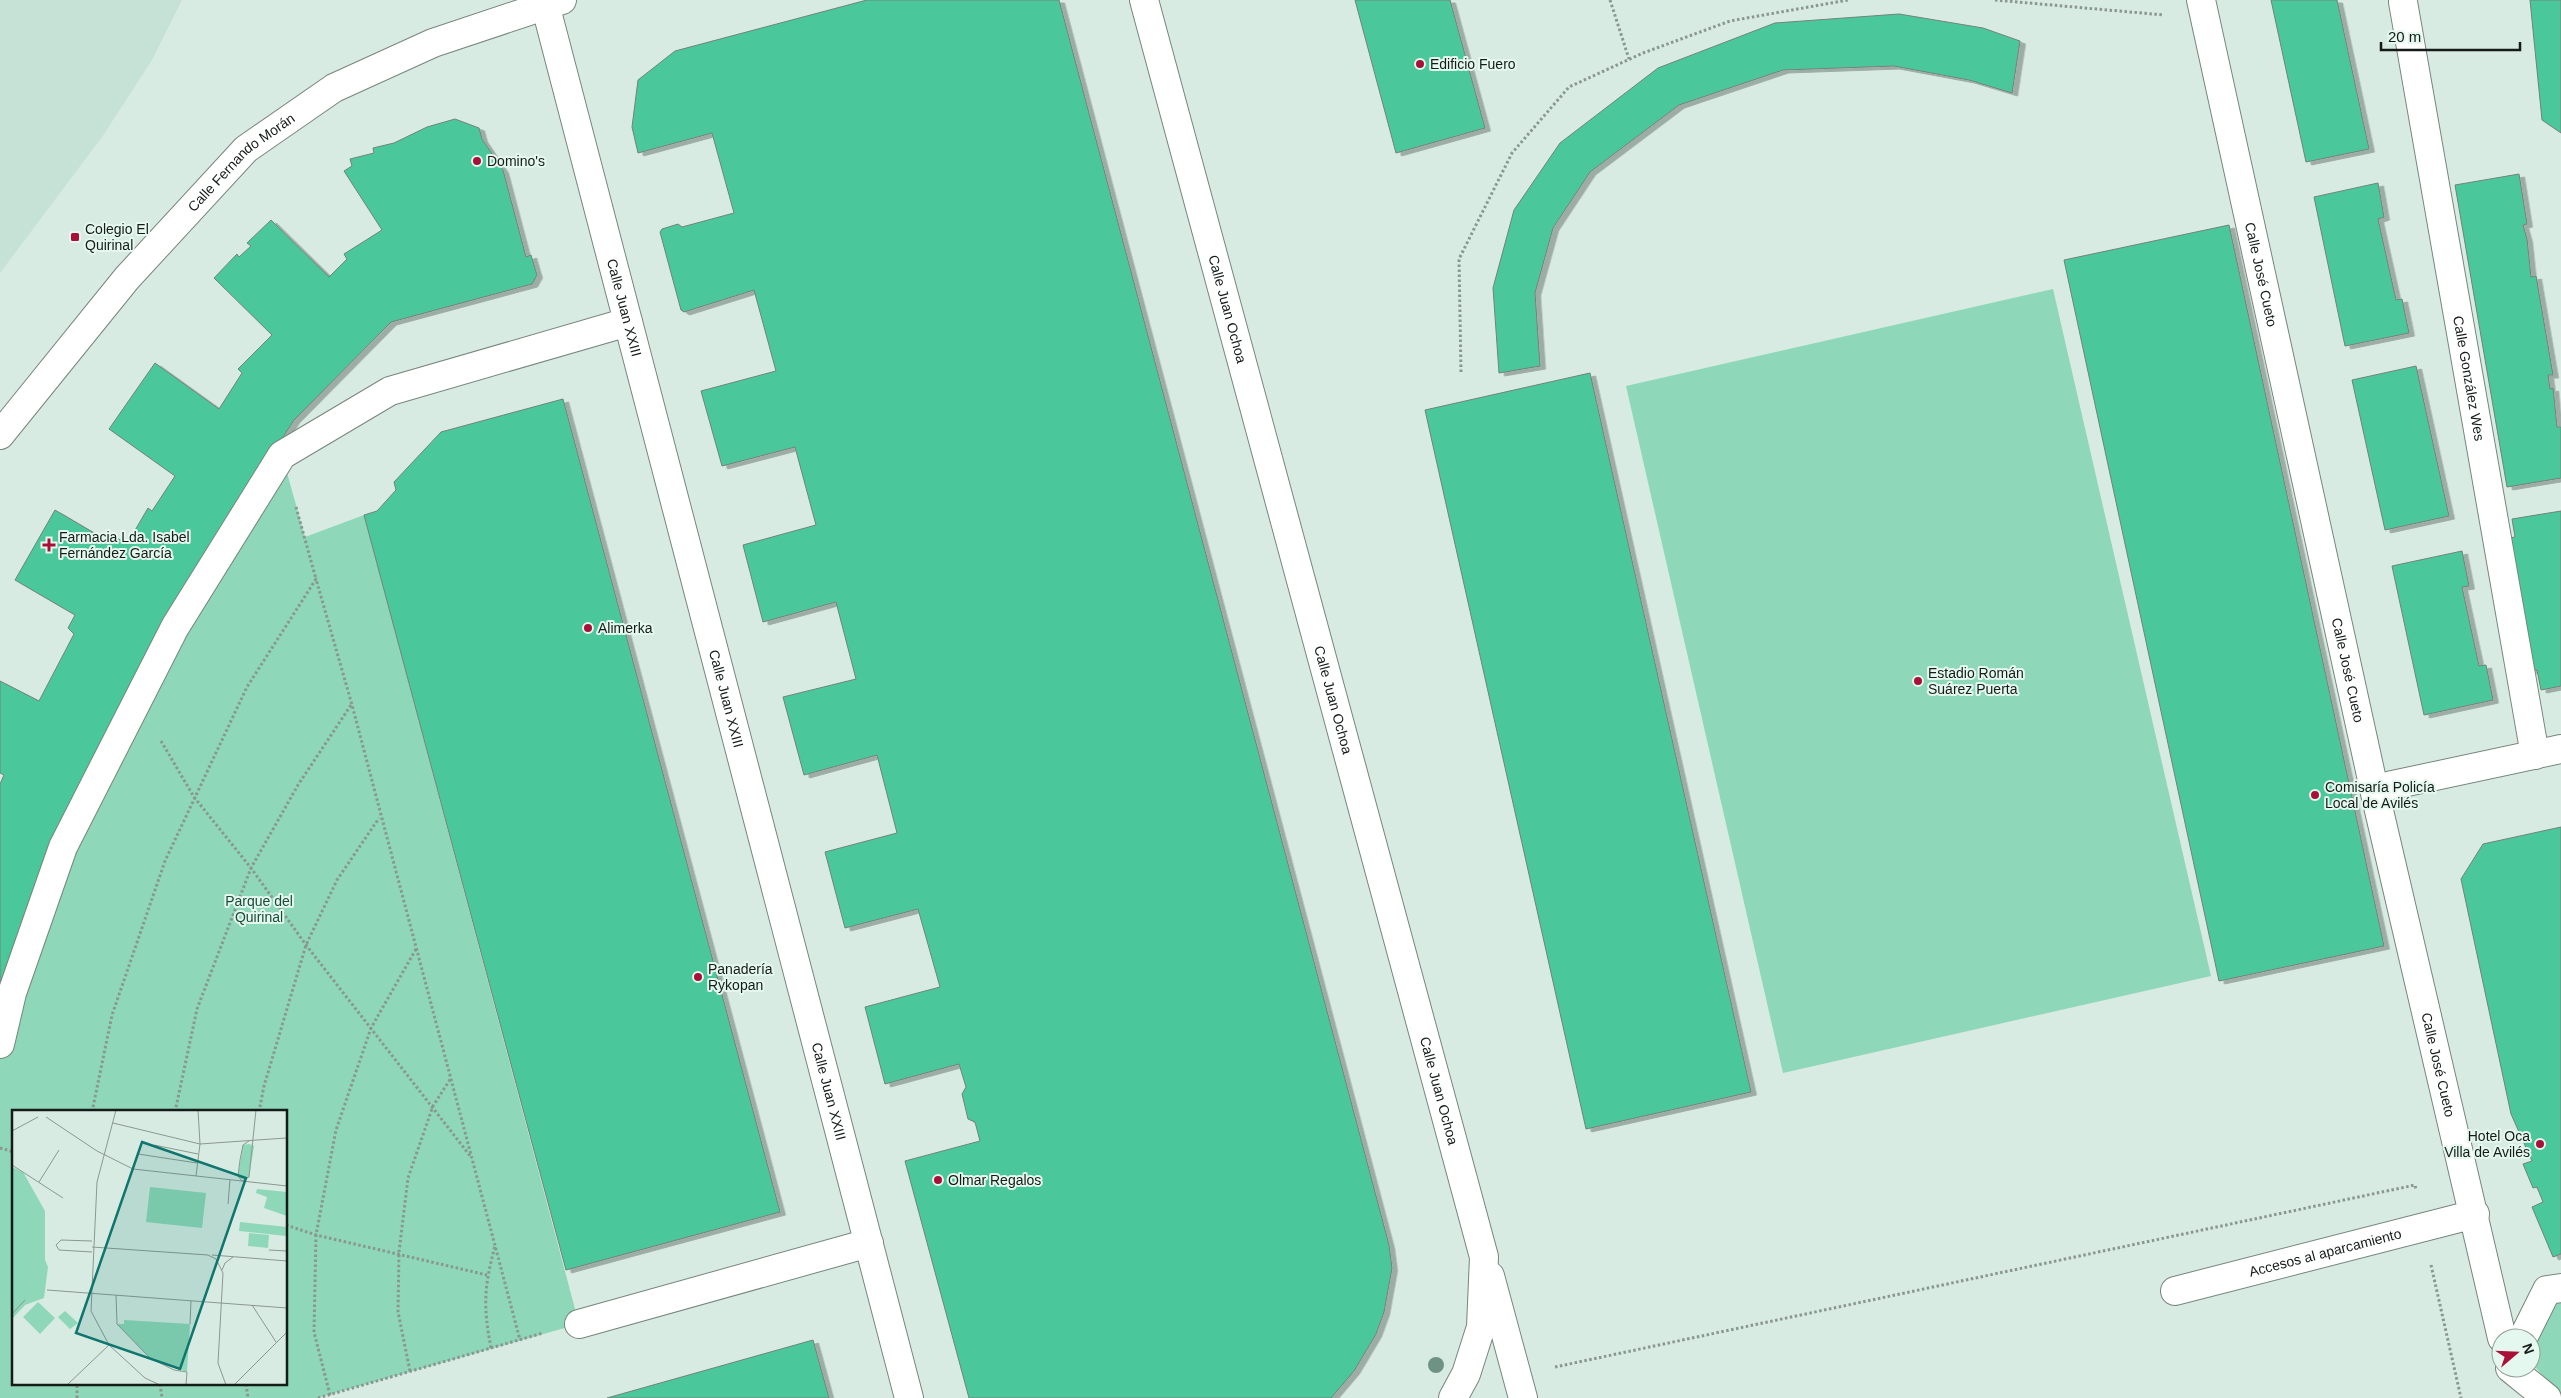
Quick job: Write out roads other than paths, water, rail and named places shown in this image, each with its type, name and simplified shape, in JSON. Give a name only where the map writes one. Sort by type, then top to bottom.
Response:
[{"type":"street","name":"Calle Juan Ochoa","points":[[1144,0],[1484,1257],[1481,1327],[1466,1374],[1453,1398]]},
{"type":"street","name":"Calle Juan XXIII","points":[[550,2],[628,322],[909,1398]]},
{"type":"street","name":"Calle Fernando Morán","points":[[0,435],[127,278],[246,149],[334,88],[433,43],[550,2]]},
{"type":"street","name":"Calle González Wes","points":[[2404,2],[2548,752]]},
{"type":"street","name":"Calle José Cueto","points":[[2203,10],[2374,789],[2475,1214],[2500,1328]]},
{"type":"street","points":[[0,1044],[12,993],[63,847],[136,699],[175,627],[282,455],[390,391],[628,322]]},
{"type":"street","points":[[2374,789],[2548,752]]},
{"type":"street","name":"Accesos al aparcamiento","points":[[2175,1291],[2475,1214]]},
{"type":"street","points":[[579,1324],[869,1243]]},
{"type":"street","points":[[1484,1257],[1520,1387]]},
{"type":"street","points":[[2528,1328],[2547,1290],[2561,1288]]},
{"type":"street","points":[[2512,1378],[2516,1398]]},
{"type":"street","points":[[2522,1378],[2547,1398]]},
{"type":"place","name":"Edificio Fuero","points":[[1420,64]]},
{"type":"place","name":"Domino's","points":[[477,161]]},
{"type":"place","name":"Colegio El Quirinal","points":[[75,237]]},
{"type":"place","name":"Farmacia Lda. Isabel Fernández García","points":[[49,545]]},
{"type":"place","name":"Alimerka","points":[[588,628]]},
{"type":"place","name":"Estadio Román Suárez Puerta","points":[[1918,681]]},
{"type":"place","name":"Comisaría Policía Local de Avilés","points":[[2315,795]]},
{"type":"place","name":"Panadería Rykopan","points":[[698,977]]},
{"type":"place","name":"Hotel Oca Villa de Avilés","points":[[2540,1144]]},
{"type":"place","name":"Olmar Regalos","points":[[938,1180]]},
{"type":"park label","name":"Parque del Quirinal","points":[[259,910]]}]
